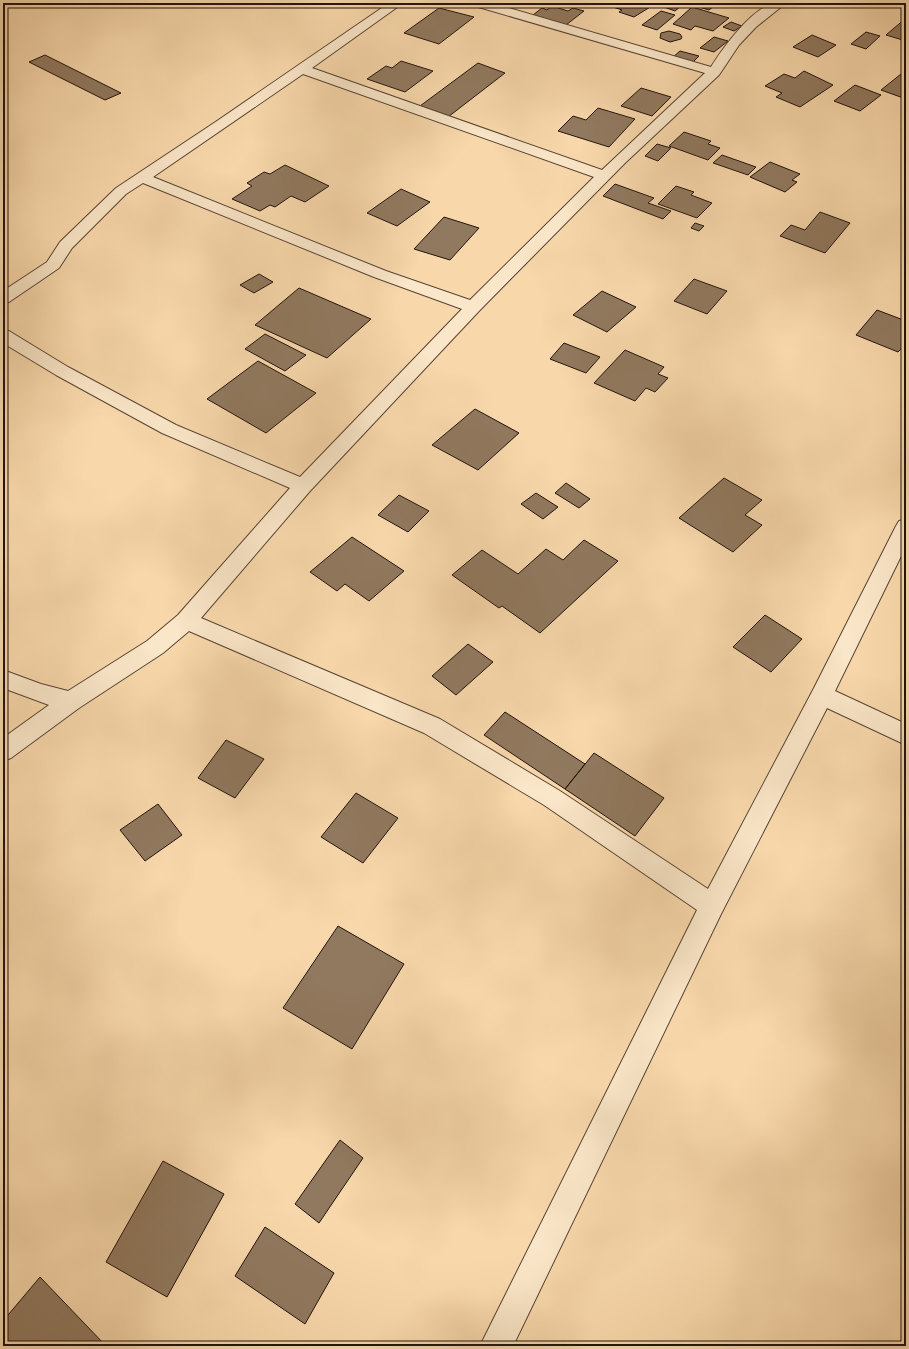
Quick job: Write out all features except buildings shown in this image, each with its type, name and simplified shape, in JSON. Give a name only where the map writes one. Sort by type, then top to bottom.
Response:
[{"type":"street","points":[[3,298],[53,265],[71,239],[121,191],[397,3]]},
{"type":"street","points":[[479,3],[714,72]]},
{"type":"street","points":[[3,751],[71,702],[155,647],[186,621],[303,486],[473,308],[605,176],[714,72],[728,50],[748,29],[769,10],[780,3]]},
{"type":"street","points":[[302,69],[605,176]]},
{"type":"street","points":[[141,177],[380,274],[473,308]]},
{"type":"street","points":[[3,335],[62,371],[169,428],[303,486]]},
{"type":"street","points":[[496,1346],[712,906],[822,695],[906,526]]},
{"type":"street","points":[[186,621],[211,630],[432,726],[552,798],[712,906]]},
{"type":"street","points":[[3,679],[38,693],[71,702]]},
{"type":"street","points":[[822,695],[906,735]]}]
